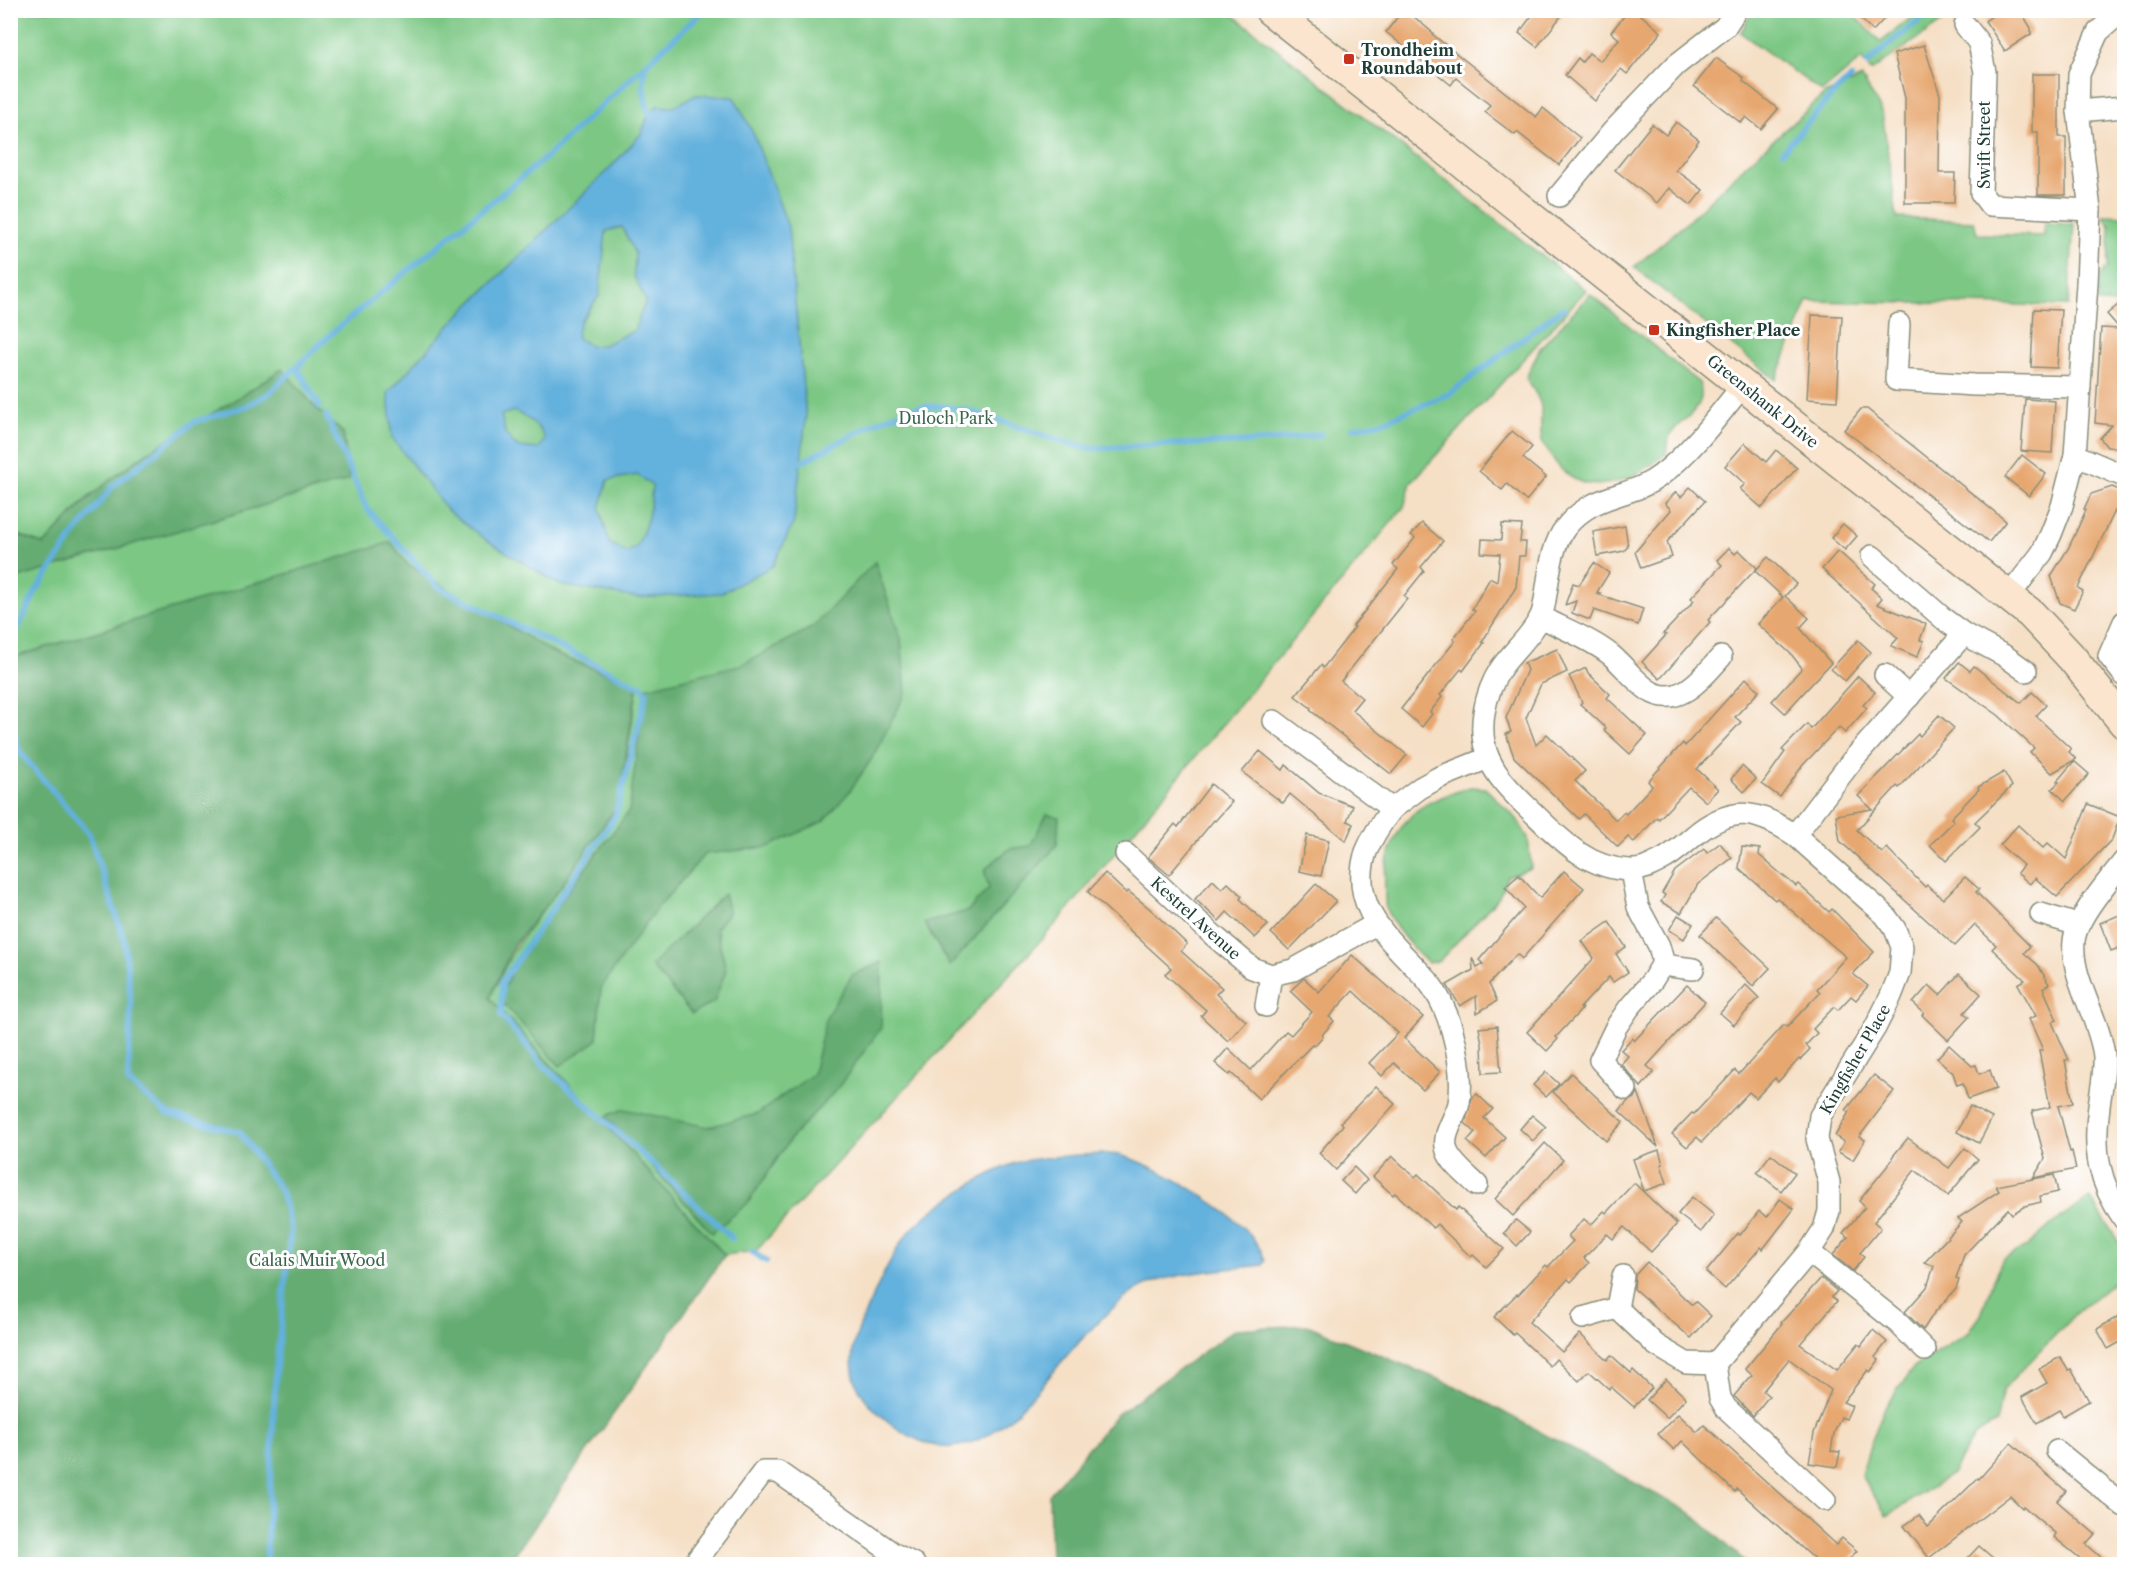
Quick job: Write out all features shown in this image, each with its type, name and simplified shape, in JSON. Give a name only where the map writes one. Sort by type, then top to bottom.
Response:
[{"type":"street","name":"Greenshank Drive","points":[[1269,10],[2031,614],[2072,658],[2124,723]]},
{"type":"street","points":[[1559,196],[1613,131],[1676,65],[1725,27],[1736,10]]},
{"type":"street","points":[[2009,596],[2042,553],[2051,534],[2062,506],[2075,455],[2090,210],[2078,111],[2079,74],[2098,32],[2122,10]]},
{"type":"street","name":"Swift Street","points":[[1965,25],[1979,43],[1985,72],[1981,192],[1990,205],[2090,210]]},
{"type":"street","points":[[2078,111],[2124,107]]},
{"type":"street","points":[[1899,324],[1896,380],[1974,385],[2080,387]]},
{"type":"street","name":"Kingfisher Place","points":[[1715,1364],[1809,1252],[1824,1229],[1829,1211],[1829,1182],[1817,1139],[1820,1116],[1875,1028],[1892,996],[1900,973],[1902,947],[1895,929],[1885,915],[1795,835],[1773,821],[1752,814],[1735,815],[1717,820],[1668,857],[1648,867],[1631,871],[1606,867],[1587,860],[1571,849],[1506,786],[1488,758],[1483,731],[1483,710],[1490,688],[1502,668],[1541,617],[1553,561],[1565,528],[1586,508],[1600,500],[1642,486],[1660,477],[1682,456],[1743,385]]},
{"type":"street","points":[[2075,455],[2124,476]]},
{"type":"street","points":[[1872,556],[1945,620],[2026,671]]},
{"type":"street","points":[[1541,617],[1601,647],[1649,691],[1662,696],[1678,695],[1694,686],[1721,657]]},
{"type":"street","points":[[2124,622],[2109,656],[2124,675]]},
{"type":"street","points":[[1795,835],[1851,762],[1964,634]]},
{"type":"street","points":[[1885,675],[1909,697]]},
{"type":"street","points":[[1274,721],[1392,809]]},
{"type":"street","points":[[1477,1185],[1456,1164],[1447,1151],[1446,1138],[1459,1103],[1459,1055],[1448,1018],[1429,982],[1376,924],[1367,904],[1362,873],[1366,852],[1392,809],[1429,783],[1488,758]]},
{"type":"street","name":"Kestrel Avenue","points":[[1126,854],[1252,968],[1271,975]]},
{"type":"street","points":[[2121,1208],[2099,1169],[2097,1118],[2104,1057],[2100,1035],[2074,956],[2074,941],[2078,925],[2124,861]]},
{"type":"street","points":[[1626,1089],[1600,1060],[1622,1017],[1652,981],[1662,964],[1659,946],[1638,907],[1631,871]]},
{"type":"street","points":[[2041,914],[2078,925]]},
{"type":"street","points":[[1266,1006],[1271,975],[1293,970],[1376,924]]},
{"type":"street","points":[[1662,964],[1693,969]]},
{"type":"street","points":[[1809,1252],[1898,1323],[1925,1350]]},
{"type":"street","points":[[1617,1308],[1623,1276]]},
{"type":"street","points":[[1617,1308],[1656,1345],[1686,1363],[1715,1364],[1720,1398],[1726,1408],[1825,1500]]},
{"type":"street","points":[[1583,1318],[1617,1308]]},
{"type":"street","points":[[2057,1451],[2124,1506]]},
{"type":"street","points":[[694,1564],[763,1472],[778,1472],[891,1559],[914,1564]]},
{"type":"green space","name":"Duloch Park","points":[[11,11],[1228,11],[1586,290],[1411,483],[1404,507],[1061,918],[756,1251],[725,1255],[490,998],[514,949],[619,805],[638,685],[548,651],[407,564],[391,542],[11,658],[11,580],[349,480],[343,433],[313,405],[282,369],[87,498],[44,545],[11,532]]},
{"type":"green space","points":[[1752,11],[1849,11],[1881,42],[1919,11],[1958,11],[1871,71],[1861,59],[1822,92],[1741,33]]},
{"type":"green space","points":[[1862,78],[1882,112],[1897,218],[1974,221],[1977,234],[2044,236],[2044,223],[2074,224],[2068,306],[1808,301],[1776,380],[1634,267],[1684,225],[1751,160],[1825,94]]},
{"type":"green space","points":[[2103,215],[2124,216],[2124,304],[2098,303],[2099,279],[2108,267],[2110,226]]},
{"type":"green space","points":[[1590,294],[1699,383],[1701,393],[1696,408],[1672,432],[1668,439],[1666,454],[1639,473],[1609,484],[1594,485],[1580,481],[1566,473],[1544,446],[1541,436],[1540,403],[1526,378],[1540,348]]},
{"type":"green space","points":[[282,369],[313,405],[343,433],[349,480],[11,580],[11,532],[44,545],[85,502],[119,473],[149,451],[245,394]]},
{"type":"green space","name":"Calais Muir Wood","points":[[391,542],[407,564],[557,655],[637,685],[618,804],[560,888],[513,946],[490,998],[725,1255],[508,1564],[11,1564],[11,658]]},
{"type":"green space","points":[[875,562],[901,639],[906,693],[871,760],[849,792],[824,821],[768,847],[705,854],[653,913],[601,988],[597,1040],[560,1066],[499,999],[519,956],[629,811],[645,688],[743,664],[813,627]]},
{"type":"green space","points":[[1470,787],[1485,788],[1517,819],[1528,838],[1531,868],[1507,877],[1499,897],[1439,961],[1428,963],[1405,938],[1386,909],[1387,862],[1398,832],[1418,810],[1439,798]]},
{"type":"green space","points":[[1047,814],[1059,817],[1057,845],[950,966],[924,923],[968,911],[989,888],[984,870],[1009,849],[1030,846]]},
{"type":"green space","points":[[724,894],[729,912],[716,928],[726,970],[714,1002],[692,1014],[651,966]]},
{"type":"green space","points":[[882,962],[881,1028],[837,1089],[791,1138],[748,1203],[712,1233],[606,1116],[624,1109],[708,1127],[757,1114],[813,1074],[826,1017],[852,975]]},
{"type":"green space","points":[[2090,1198],[2124,1250],[2124,1274],[2077,1312],[2003,1390],[1996,1423],[1974,1435],[1952,1474],[1887,1516],[1861,1476],[1885,1407],[1914,1367],[1968,1333],[1981,1315],[2003,1259],[2026,1247],[2052,1224]]},
{"type":"green space","points":[[1307,1325],[1455,1386],[1691,1513],[1748,1564],[1051,1564],[1049,1495],[1116,1415],[1235,1329]]},
{"type":"water","points":[[696,95],[734,97],[754,135],[788,227],[806,416],[794,522],[773,566],[721,593],[638,598],[560,585],[486,540],[448,511],[392,438],[388,393],[458,316],[608,170],[641,134],[649,114],[657,106],[673,107]],"holes":[[[622,227],[635,254],[634,276],[646,301],[634,331],[603,345],[590,346],[576,337],[580,322],[599,296],[606,231]],[[514,411],[533,422],[545,439],[539,449],[517,447],[505,433],[501,415]],[[637,475],[652,485],[648,518],[643,532],[636,548],[626,552],[609,543],[600,508],[608,480]]]},
{"type":"water","points":[[1077,1155],[1123,1156],[1183,1183],[1226,1212],[1244,1229],[1257,1245],[1265,1261],[1263,1265],[1178,1276],[1146,1285],[1135,1291],[1092,1328],[1018,1411],[987,1435],[970,1443],[952,1447],[936,1446],[903,1432],[872,1408],[854,1377],[852,1362],[854,1346],[866,1311],[899,1246],[912,1229],[937,1207],[997,1171],[1024,1161]]},
{"type":"building","points":[[1403,10],[1406,10],[1432,34],[1536,117],[1543,108],[1580,138],[1559,165],[1517,132],[1515,135],[1485,112],[1490,105],[1456,78],[1451,85],[1386,32]]},
{"type":"building","points":[[1536,10],[1566,10],[1537,47],[1519,33]]},
{"type":"building","points":[[1629,10],[1635,10],[1661,32],[1627,74],[1621,69],[1595,101],[1565,75],[1578,58],[1582,62],[1589,53],[1600,61],[1619,39],[1611,32]]},
{"type":"building","points":[[1852,10],[1892,10],[1873,31]]},
{"type":"building","points":[[2001,10],[2020,10],[2031,28],[2031,34],[2005,51],[1985,21]]},
{"type":"building","points":[[1924,45],[1940,95],[1939,173],[1955,173],[1954,203],[1905,203],[1905,98],[1894,54]]},
{"type":"building","points":[[1716,58],[1744,78],[1743,81],[1778,109],[1761,129],[1746,117],[1741,123],[1694,86]]},
{"type":"building","points":[[2032,74],[2059,74],[2059,137],[2066,137],[2066,195],[2038,195],[2038,132],[2032,132]]},
{"type":"building","points":[[1676,122],[1699,140],[1676,170],[1703,190],[1691,205],[1669,188],[1657,203],[1615,170],[1652,124],[1666,135]]},
{"type":"building","points":[[2124,300],[2124,381],[2121,427],[2124,428],[2123,448],[2107,447],[2100,438],[2112,425],[2095,423],[2101,328],[2120,329],[2107,314]]},
{"type":"building","points":[[2034,309],[2061,310],[2057,368],[2031,367]]},
{"type":"building","points":[[1812,315],[1842,316],[1837,401],[1807,399]]},
{"type":"building","points":[[2025,399],[2055,401],[2052,453],[2021,451]]},
{"type":"building","points":[[1861,409],[1867,409],[2006,521],[1989,542],[1844,430]]},
{"type":"building","points":[[1512,431],[1532,447],[1523,458],[1546,477],[1526,501],[1507,484],[1502,490],[1479,471]]},
{"type":"building","points":[[1745,443],[1766,462],[1776,450],[1797,468],[1762,508],[1740,489],[1745,484],[1725,466]]},
{"type":"building","points":[[2022,455],[2046,474],[2029,496],[2005,477]]},
{"type":"building","points":[[1690,487],[1705,501],[1667,542],[1672,557],[1641,568],[1635,552],[1671,510],[1665,503],[1676,492],[1681,497]]},
{"type":"building","points":[[2112,487],[2124,492],[2124,497],[2078,588],[2083,591],[2074,609],[2060,603],[2051,576],[2069,547],[2091,494]]},
{"type":"building","points":[[1422,523],[1443,541],[1421,567],[1424,571],[1404,596],[1407,599],[1341,681],[1362,698],[1352,710],[1407,755],[1391,774],[1295,696],[1321,665],[1323,668],[1398,569],[1393,565],[1415,538],[1411,535]]},
{"type":"building","points":[[1502,524],[1522,525],[1520,542],[1526,542],[1525,556],[1519,556],[1516,587],[1482,642],[1484,643],[1463,671],[1461,669],[1440,695],[1442,697],[1422,727],[1401,709],[1455,641],[1453,639],[1475,611],[1472,609],[1490,578],[1497,582],[1500,554],[1481,553],[1482,539],[1501,540]]},
{"type":"building","points":[[1843,524],[1857,536],[1845,550],[1831,538]]},
{"type":"building","points":[[1625,526],[1628,546],[1624,551],[1597,556],[1593,532]]},
{"type":"building","points":[[1729,548],[1735,554],[1739,550],[1757,568],[1708,620],[1710,622],[1660,679],[1642,662],[1666,635],[1663,634],[1694,601],[1691,598],[1722,565],[1717,560]]},
{"type":"building","points":[[1838,551],[1875,584],[1871,588],[1882,598],[1877,604],[1926,624],[1920,640],[1924,641],[1917,657],[1891,646],[1898,638],[1822,569]]},
{"type":"building","points":[[1768,557],[1796,584],[1785,596],[1809,618],[1800,628],[1831,663],[1785,713],[1772,701],[1802,668],[1791,654],[1758,624],[1783,597],[1755,571]]},
{"type":"building","points":[[1594,563],[1609,573],[1597,592],[1600,593],[1597,594],[1643,609],[1638,625],[1594,610],[1590,620],[1572,613],[1576,601],[1565,605],[1573,583],[1579,585]]},
{"type":"building","points":[[1858,640],[1871,652],[1845,681],[1831,669]]},
{"type":"building","points":[[1557,649],[1567,672],[1541,684],[1526,718],[1536,745],[1547,734],[1585,771],[1575,781],[1616,820],[1624,812],[1626,814],[1652,786],[1648,781],[1683,743],[1685,746],[1746,678],[1759,691],[1735,717],[1741,722],[1697,769],[1718,789],[1706,802],[1689,787],[1634,842],[1628,837],[1618,847],[1584,814],[1579,819],[1514,757],[1506,734],[1511,732],[1506,718],[1527,670],[1524,663]]},
{"type":"building","points":[[1959,662],[1970,671],[1974,666],[2021,703],[2032,692],[2046,705],[2036,716],[2071,749],[2069,752],[2076,759],[2052,773],[2030,752],[2034,748],[1998,715],[1946,678]]},
{"type":"building","points":[[1586,668],[1588,673],[1610,694],[1607,698],[1647,735],[1630,754],[1580,704],[1582,702],[1569,676]]},
{"type":"building","points":[[1858,676],[1875,692],[1863,705],[1867,708],[1845,733],[1839,727],[1803,765],[1780,797],[1762,784],[1785,752],[1782,750],[1807,724],[1811,729]]},
{"type":"building","points":[[1939,715],[1954,728],[1857,830],[1882,853],[1887,848],[1925,887],[1927,885],[1943,899],[1965,877],[1979,889],[1976,892],[2030,946],[2024,953],[2038,965],[2049,984],[2043,988],[2057,1020],[2052,1022],[2069,1060],[2065,1060],[2073,1103],[2058,1106],[2076,1169],[2033,1178],[2045,1159],[2032,1111],[2050,1107],[2039,1051],[2043,1050],[2029,1019],[2036,1016],[2018,984],[2025,980],[1992,949],[1996,945],[1975,925],[1955,946],[1840,841],[1836,815],[1872,809],[1858,796]]},
{"type":"building","points":[[1260,751],[1283,770],[1286,765],[1319,793],[1353,806],[1347,821],[1353,824],[1346,841],[1290,794],[1283,803],[1242,772]]},
{"type":"building","points":[[2074,761],[2089,774],[2065,801],[2052,789]]},
{"type":"building","points":[[1742,766],[1756,779],[1744,792],[1731,779]]},
{"type":"building","points":[[2004,772],[2012,786],[1975,822],[1980,827],[1946,861],[1930,845],[1954,821],[1951,818],[1979,789],[1978,787]]},
{"type":"building","points":[[1211,784],[1232,802],[1214,820],[1169,875],[1148,857],[1175,824],[1178,827]]},
{"type":"building","points":[[2088,804],[2120,817],[2112,839],[2057,897],[2035,878],[2030,884],[2017,873],[2023,865],[2000,845],[2018,825],[2043,848],[2048,843],[2066,859]]},
{"type":"building","points":[[1307,835],[1329,840],[1321,876],[1299,871]]},
{"type":"building","points":[[1720,843],[1732,858],[1698,884],[1681,913],[1661,902],[1665,895],[1662,893],[1675,871],[1704,849],[1707,853]]},
{"type":"building","points":[[1742,847],[1760,849],[1759,855],[1796,886],[1798,884],[1829,912],[1832,909],[1874,952],[1853,974],[1868,986],[1856,1000],[1851,996],[1838,1010],[1834,1007],[1813,1029],[1817,1033],[1806,1045],[1810,1049],[1778,1082],[1775,1078],[1756,1098],[1749,1092],[1702,1142],[1697,1137],[1687,1147],[1672,1134],[1735,1070],[1739,1074],[1784,1025],[1787,1027],[1820,992],[1817,989],[1846,957],[1739,868]]},
{"type":"building","points":[[1564,871],[1584,888],[1522,959],[1517,954],[1489,984],[1497,1001],[1477,1013],[1476,996],[1460,1006],[1447,985],[1473,970],[1472,958],[1477,967],[1483,964],[1479,960],[1524,908],[1505,887],[1519,875],[1540,898]]},
{"type":"building","points":[[1105,873],[1126,893],[1128,891],[1149,908],[1187,944],[1181,951],[1222,988],[1216,994],[1246,1021],[1228,1041],[1201,1016],[1206,1010],[1165,974],[1171,968],[1088,892]]},
{"type":"building","points":[[1213,880],[1222,889],[1228,883],[1242,896],[1240,899],[1268,925],[1255,938],[1227,912],[1219,921],[1195,899]]},
{"type":"building","points":[[1316,884],[1336,901],[1289,950],[1271,933]]},
{"type":"building","points":[[2124,913],[2124,946],[2111,951],[2100,923]]},
{"type":"building","points":[[1678,915],[1693,924],[1684,939],[1669,930]]},
{"type":"building","points":[[1716,918],[1770,968],[1753,986],[1700,935]]},
{"type":"building","points":[[1609,922],[1626,947],[1616,954],[1628,972],[1613,982],[1609,977],[1580,1008],[1582,1009],[1556,1037],[1558,1039],[1547,1051],[1527,1032],[1594,958],[1582,941]]},
{"type":"building","points":[[1352,955],[1423,1017],[1404,1038],[1440,1072],[1423,1090],[1394,1063],[1382,1076],[1369,1063],[1398,1033],[1353,991],[1329,1017],[1334,1021],[1323,1036],[1259,1099],[1231,1073],[1229,1075],[1215,1063],[1228,1048],[1251,1070],[1286,1031],[1291,1035],[1312,1012],[1290,991],[1304,978],[1319,992]]},
{"type":"building","points":[[1959,974],[1981,994],[1964,1013],[1969,1017],[1948,1040],[1913,1003],[1929,985],[1940,995]]},
{"type":"building","points":[[1687,985],[1705,1002],[1647,1066],[1654,1072],[1641,1087],[1621,1064],[1628,1056],[1621,1050],[1632,1038],[1634,1041]]},
{"type":"building","points":[[1746,985],[1759,998],[1734,1025],[1720,1013]]},
{"type":"building","points":[[1497,1026],[1501,1072],[1483,1073],[1479,1028]]},
{"type":"building","points":[[1949,1045],[1972,1066],[1976,1065],[1979,1074],[1990,1070],[1996,1089],[1968,1099],[1963,1083],[1957,1085],[1953,1073],[1937,1058]]},
{"type":"building","points":[[1546,1072],[1559,1084],[1546,1097],[1533,1085]]},
{"type":"building","points":[[1571,1073],[1623,1122],[1606,1141],[1553,1092]]},
{"type":"building","points":[[1874,1075],[1894,1091],[1859,1137],[1865,1140],[1853,1160],[1838,1152],[1844,1142],[1835,1136],[1849,1112],[1846,1110]]},
{"type":"building","points":[[1376,1086],[1395,1104],[1336,1170],[1319,1153],[1343,1125],[1341,1122]]},
{"type":"building","points":[[1638,1092],[1658,1147],[1619,1111],[1628,1101],[1635,1098]]},
{"type":"building","points":[[1477,1094],[1493,1109],[1484,1118],[1505,1137],[1486,1158],[1467,1141],[1475,1132],[1465,1123],[1472,1098]]},
{"type":"building","points":[[1970,1106],[1992,1118],[1979,1143],[1957,1132]]},
{"type":"building","points":[[1532,1115],[1546,1127],[1533,1141],[1520,1129]]},
{"type":"building","points":[[1908,1138],[1949,1168],[1965,1148],[1978,1159],[1948,1196],[1915,1170],[1874,1222],[1881,1228],[1860,1253],[1864,1257],[1853,1271],[1833,1255],[1848,1237],[1843,1233],[1865,1207],[1859,1201]]},
{"type":"building","points":[[1545,1143],[1563,1160],[1513,1216],[1495,1199]]},
{"type":"building","points":[[1659,1150],[1667,1183],[1644,1191],[1633,1159]]},
{"type":"building","points":[[1771,1154],[1795,1173],[1781,1191],[1757,1172]]},
{"type":"building","points":[[1392,1156],[1415,1177],[1418,1174],[1456,1210],[1458,1207],[1504,1249],[1486,1267],[1473,1255],[1471,1257],[1437,1224],[1433,1228],[1395,1193],[1393,1195],[1373,1177]]},
{"type":"building","points":[[1354,1167],[1367,1180],[1355,1194],[1341,1181]]},
{"type":"building","points":[[2054,1175],[2058,1192],[2040,1196],[2041,1202],[2025,1206],[2012,1214],[2008,1209],[1964,1255],[1956,1279],[1959,1280],[1956,1289],[1934,1313],[1923,1330],[1905,1312],[1927,1287],[1934,1266],[1924,1263],[1962,1222],[1958,1218],[1999,1191],[1996,1186]]},
{"type":"building","points":[[1634,1183],[1677,1224],[1651,1252],[1624,1227],[1613,1239],[1607,1234],[1584,1258],[1589,1263],[1571,1282],[1568,1279],[1529,1322],[1562,1352],[1580,1334],[1607,1360],[1611,1355],[1631,1373],[1633,1370],[1652,1388],[1634,1407],[1589,1371],[1579,1381],[1556,1359],[1550,1366],[1494,1317],[1573,1241],[1568,1236],[1584,1219],[1591,1225],[1604,1211],[1606,1213]]},
{"type":"building","points":[[1692,1197],[1714,1215],[1701,1232],[1678,1214]]},
{"type":"building","points":[[1780,1199],[1794,1209],[1763,1249],[1761,1247],[1725,1289],[1706,1272],[1759,1211],[1767,1217]]},
{"type":"building","points":[[1516,1220],[1530,1232],[1517,1246],[1504,1233]]},
{"type":"building","points":[[1647,1262],[1692,1305],[1696,1302],[1711,1316],[1691,1338],[1634,1289],[1635,1275]]},
{"type":"building","points":[[1821,1278],[1837,1291],[1832,1297],[1837,1301],[1800,1344],[1837,1370],[1873,1330],[1887,1342],[1875,1357],[1879,1360],[1870,1372],[1868,1370],[1843,1402],[1852,1406],[1846,1419],[1841,1417],[1834,1433],[1831,1451],[1840,1452],[1837,1467],[1809,1463],[1814,1433],[1831,1390],[1789,1359],[1763,1391],[1769,1396],[1753,1416],[1734,1396],[1752,1375],[1745,1369],[1781,1323]]},
{"type":"building","points":[[2124,1313],[2124,1340],[2108,1349],[2097,1329]]},
{"type":"building","points":[[2060,1357],[2068,1370],[2071,1369],[2089,1401],[2063,1416],[2059,1410],[2037,1423],[2022,1397],[2047,1383],[2039,1369]]},
{"type":"building","points":[[1666,1379],[1686,1398],[1667,1418],[1647,1400]]},
{"type":"building","points":[[1678,1414],[1697,1432],[1704,1425],[1836,1545],[1842,1538],[1857,1551],[1844,1564],[1820,1564],[1737,1489],[1735,1492],[1682,1441],[1674,1450],[1658,1434]]},
{"type":"building","points":[[2011,1443],[2066,1491],[2057,1501],[2095,1534],[2086,1544],[2109,1564],[2087,1564],[2054,1537],[2056,1534],[2010,1496],[1929,1558],[1904,1526],[1919,1515],[1928,1527],[1979,1479]]},
{"type":"building","points":[[1979,1546],[2000,1564],[1962,1564]]},
{"type":"waterway","points":[[10,656],[15,634],[36,591],[74,535],[113,486],[194,422],[246,406],[268,394],[333,332],[544,159],[704,10]]},
{"type":"waterway","points":[[1867,64],[1933,10]]},
{"type":"waterway","points":[[645,65],[643,86],[649,114]]},
{"type":"waterway","points":[[1783,151],[1833,94],[1851,78]]},
{"type":"waterway","points":[[1353,428],[1380,423],[1449,394],[1563,308]]},
{"type":"waterway","points":[[297,367],[319,406]]},
{"type":"waterway","points":[[801,462],[872,424],[902,412],[934,406],[977,413],[1065,443],[1092,448],[1258,441],[1321,434]]},
{"type":"waterway","points":[[326,415],[367,509],[438,587],[647,692],[615,817],[502,982],[501,1015],[543,1065],[732,1238]]},
{"type":"waterway","points":[[11,724],[19,751],[89,834],[124,939],[131,1003],[128,1082],[168,1114],[240,1132],[281,1191],[291,1229],[276,1368],[266,1564]]},
{"type":"waterway","points":[[752,1252],[766,1261]]},
{"type":"place","name":"Trondheim Roundabout","points":[[1349,59]]},
{"type":"place","name":"Kingfisher Place","points":[[1654,330]]}]
